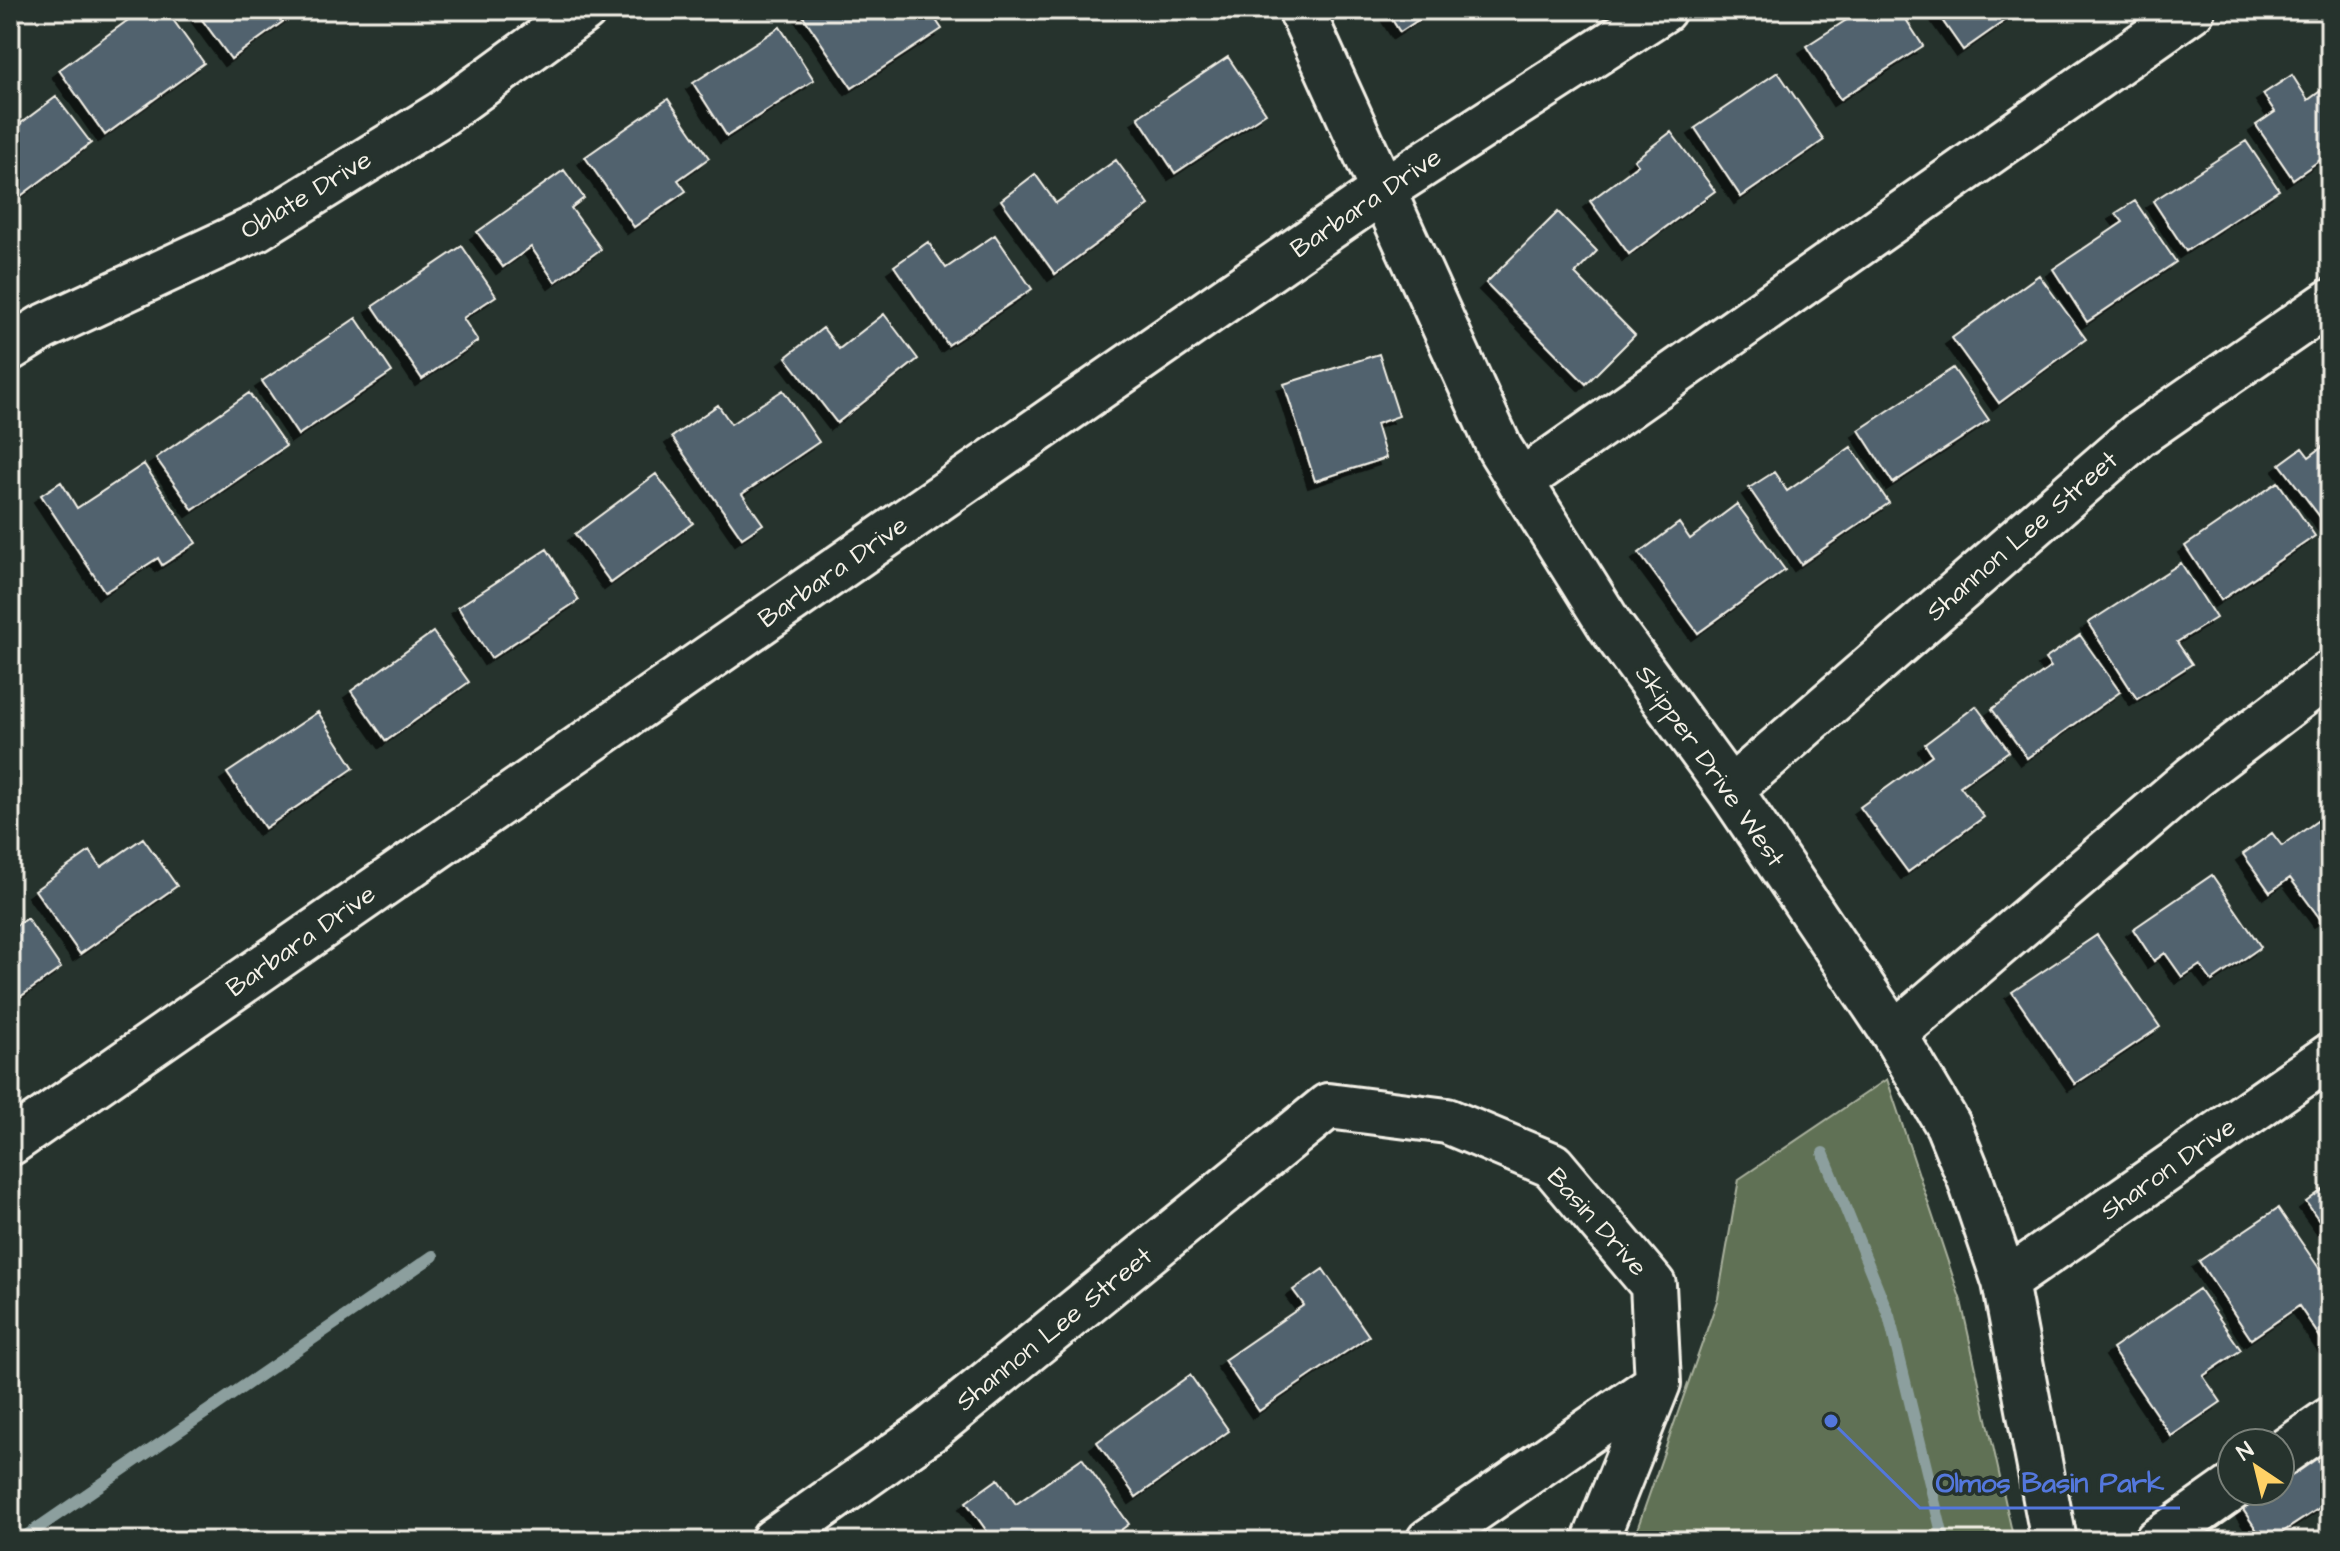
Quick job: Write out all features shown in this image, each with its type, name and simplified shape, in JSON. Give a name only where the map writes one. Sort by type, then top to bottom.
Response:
[{"type":"street","name":"Oblate Drive","points":[[21,329],[257,228],[443,113],[584,10]]},
{"type":"street","name":"Skipper Drive West","points":[[1301,10],[1500,449],[1611,627],[1730,790],[1894,1034],[1948,1125],[2005,1282],[2054,1541]]},
{"type":"street","name":"Barbara Drive","points":[[10,1143],[1382,191],[1663,10]]},
{"type":"street","points":[[1520,482],[2192,10]]},
{"type":"street","name":"Shannon Lee Street","points":[[1730,790],[2138,435],[2330,302]]},
{"type":"street","points":[[1894,1034],[2194,777],[2330,673]]},
{"type":"street","name":"Sharon Drive","points":[[2005,1282],[2330,1056]]},
{"type":"street","name":"Shannon Lee Street","points":[[773,1541],[930,1430],[1328,1106]]},
{"type":"street","name":"Basin Drive","points":[[1328,1106],[1447,1121],[1552,1165],[1653,1285],[1658,1383],[1595,1541]]},
{"type":"street","points":[[1429,1541],[1658,1383]]},
{"type":"street","points":[[2296,1444],[2330,1420]]},
{"type":"street","points":[[2157,1541],[2216,1499]]},
{"type":"green space","points":[[1887,1079],[1961,1301],[2014,1541],[1633,1541],[1718,1298],[1739,1179]]},
{"type":"building","points":[[142,10],[166,10],[204,63],[105,135],[59,70]]},
{"type":"building","points":[[195,10],[299,10],[231,59]]},
{"type":"building","points":[[799,10],[929,10],[942,29],[852,88]]},
{"type":"building","points":[[1386,10],[1433,10],[1400,32]]},
{"type":"building","points":[[1862,10],[1900,10],[1923,46],[1840,99],[1806,46]]},
{"type":"building","points":[[1935,10],[2020,10],[1963,50]]},
{"type":"building","points":[[780,27],[814,80],[727,136],[693,83]]},
{"type":"building","points":[[1228,57],[1266,113],[1175,173],[1138,117]]},
{"type":"building","points":[[1778,72],[1824,140],[1741,197],[1695,128]]},
{"type":"building","points":[[2292,75],[2308,100],[2330,84],[2330,153],[2293,179],[2256,125],[2275,112],[2263,94]]},
{"type":"building","points":[[56,97],[91,143],[10,204],[10,116],[17,126]]},
{"type":"building","points":[[668,99],[709,158],[678,180],[686,191],[634,227],[585,157]]},
{"type":"building","points":[[1671,132],[1715,191],[1629,254],[1590,201],[1638,165],[1634,160]]},
{"type":"building","points":[[2246,141],[2279,190],[2186,251],[2153,201]]},
{"type":"building","points":[[1116,160],[1149,205],[1055,274],[1001,200],[1035,174],[1056,203]]},
{"type":"building","points":[[564,170],[584,198],[571,208],[601,249],[555,282],[531,247],[503,267],[477,232]]},
{"type":"building","points":[[2135,201],[2176,262],[2087,322],[2053,269],[2123,222],[2116,213]]},
{"type":"building","points":[[1558,212],[1597,251],[1575,274],[1635,335],[1586,384],[1486,283]]},
{"type":"building","points":[[995,235],[1032,289],[948,345],[894,266],[928,242],[946,268]]},
{"type":"building","points":[[462,246],[496,296],[463,318],[478,341],[422,379],[373,306]]},
{"type":"building","points":[[2039,275],[2086,339],[1999,403],[1952,338]]},
{"type":"building","points":[[884,314],[918,359],[837,423],[786,357],[823,328],[839,349]]},
{"type":"building","points":[[356,318],[392,372],[298,435],[262,381]]},
{"type":"building","points":[[1379,354],[1399,416],[1376,424],[1386,458],[1315,481],[1284,384]]},
{"type":"building","points":[[1953,368],[1989,420],[1893,483],[1859,430]]},
{"type":"building","points":[[783,390],[819,442],[742,494],[763,524],[742,538],[672,437],[718,405],[731,424]]},
{"type":"building","points":[[249,393],[286,446],[193,510],[156,458]]},
{"type":"building","points":[[2330,441],[2330,530],[2280,464],[2302,448],[2309,457]]},
{"type":"building","points":[[1851,447],[1889,503],[1801,564],[1749,488],[1774,472],[1787,491]]},
{"type":"building","points":[[144,464],[196,543],[162,565],[158,558],[105,592],[41,495],[61,482],[77,508]]},
{"type":"building","points":[[656,474],[693,523],[611,583],[575,534]]},
{"type":"building","points":[[2278,482],[2315,536],[2221,600],[2185,546]]},
{"type":"building","points":[[1737,504],[1785,570],[1698,633],[1639,553],[1679,523],[1690,539]]},
{"type":"building","points":[[547,549],[579,600],[491,658],[458,607]]},
{"type":"building","points":[[2181,563],[2216,618],[2177,642],[2192,664],[2137,699],[2088,623]]},
{"type":"building","points":[[433,632],[469,682],[386,741],[351,691]]},
{"type":"building","points":[[2080,635],[2120,692],[2027,758],[1992,709],[2051,667],[2045,659]]},
{"type":"building","points":[[1976,706],[2009,751],[1960,786],[1984,817],[1908,872],[1860,807],[1932,755],[1925,744]]},
{"type":"building","points":[[318,712],[354,768],[265,828],[227,773]]},
{"type":"building","points":[[2327,814],[2330,819],[2330,914],[2321,920],[2290,878],[2270,892],[2243,854],[2272,833],[2282,846]]},
{"type":"building","points":[[143,838],[177,886],[80,954],[35,890],[90,851],[101,867]]},
{"type":"building","points":[[2212,875],[2261,947],[2212,981],[2200,965],[2182,977],[2165,953],[2154,961],[2133,929]]},
{"type":"building","points":[[27,918],[61,968],[10,1004],[10,930]]},
{"type":"building","points":[[2097,935],[2160,1027],[2075,1084],[2012,992]]},
{"type":"building","points":[[2330,1184],[2330,1235],[2306,1202]]},
{"type":"building","points":[[2278,1208],[2325,1277],[2330,1274],[2330,1352],[2299,1306],[2251,1339],[2199,1261]]},
{"type":"building","points":[[1323,1269],[1369,1336],[1259,1411],[1224,1360],[1304,1305],[1293,1290]]},
{"type":"building","points":[[2199,1289],[2241,1350],[2203,1376],[2221,1402],[2171,1436],[2112,1349]]},
{"type":"building","points":[[1190,1375],[1229,1431],[1136,1497],[1097,1442]]},
{"type":"building","points":[[2315,1456],[2330,1479],[2330,1501],[2269,1541],[2264,1541],[2241,1507],[2296,1507],[2296,1468]]},
{"type":"building","points":[[1082,1458],[1129,1524],[1106,1541],[994,1541],[966,1502],[998,1479],[1016,1504]]},
{"type":"waterway","points":[[1823,1153],[1889,1316],[1944,1541]]},
{"type":"waterway","points":[[19,1541],[433,1256]]},
{"type":"place","name":"Olmos Basin Park","points":[[1831,1421]]}]
